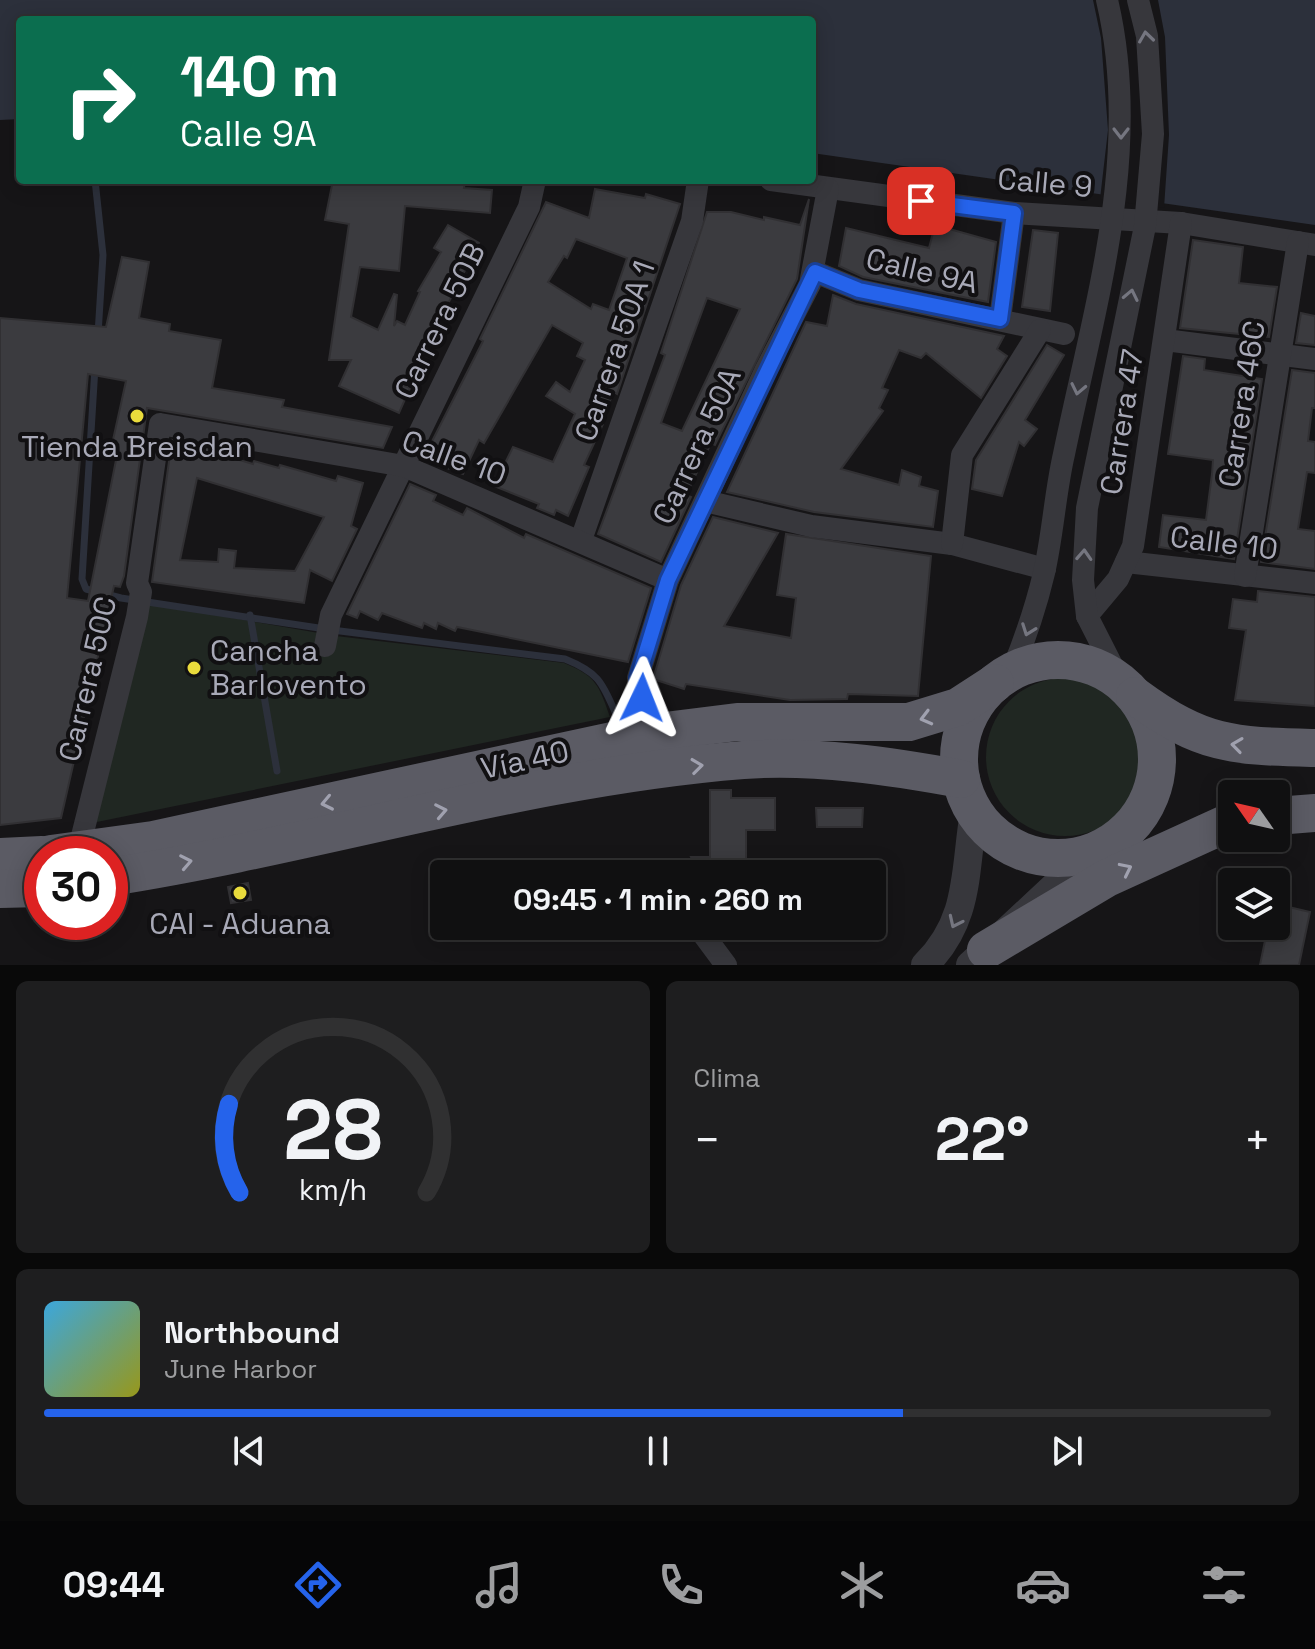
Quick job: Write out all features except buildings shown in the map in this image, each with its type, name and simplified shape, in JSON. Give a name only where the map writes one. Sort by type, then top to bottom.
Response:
[{"type":"highway","points":[[1127,689],[1149,720],[1156,747],[1155,775],[1147,801],[1131,825],[1113,841],[1091,852],[1064,858],[1038,856],[1013,847],[991,832],[967,796],[959,752],[964,726],[977,703],[1003,677],[1034,663],[1068,661],[1101,669],[1184,730],[1208,740],[1241,746],[1315,748]]},
{"type":"highway","name":"Vía 40","points":[[128,843],[649,733],[737,722],[909,722],[958,707],[1003,677]]},
{"type":"highway","name":"Vía 40","points":[[128,873],[612,777],[746,760],[894,767],[967,796]]},
{"type":"highway","points":[[1290,815],[1315,813]]},
{"type":"highway","points":[[1131,825],[1218,821]]},
{"type":"highway","points":[[978,958],[1107,878],[1218,826]]},
{"type":"highway","name":"Vía 40","points":[[0,857],[24,856]]},
{"type":"highway","points":[[0,889],[24,888]]},
{"type":"street","points":[[1003,677],[1031,622],[1045,569],[1054,499],[1113,219],[1122,134],[1115,33],[1107,0]]},
{"type":"street","points":[[1127,689],[1101,650],[1087,616],[1083,580],[1087,508],[1145,226],[1153,134],[1147,36],[1138,0]]},
{"type":"street","name":"Carrera 50B","points":[[325,646],[330,618],[529,207],[534,184]]},
{"type":"street","name":"Carrera 50A 1","points":[[581,540],[692,221],[697,184]]},
{"type":"street","name":"Calle 9","points":[[796,184],[1014,213],[1181,223],[1306,243]]},
{"type":"street","name":"Carrera 50A","points":[[649,733],[638,678],[668,580],[815,272],[828,189]]},
{"type":"street","points":[[1000,319],[1014,213]]},
{"type":"street","name":"Carrera 47","points":[[1087,616],[1118,579],[1133,546],[1181,223]]},
{"type":"street","name":"Carrera 46C","points":[[1245,576],[1282,355],[1306,243]]},
{"type":"street","name":"Calle 9A","points":[[815,272],[859,290],[1064,334]]},
{"type":"street","points":[[952,544],[962,455],[1040,330]]},
{"type":"street","points":[[1165,340],[1315,359]]},
{"type":"street","name":"Calle 10","points":[[160,424],[404,466],[668,580]]},
{"type":"street","name":"Carrera 50C","points":[[63,836],[137,617],[141,592],[137,583],[160,424]]},
{"type":"street","points":[[705,501],[811,526],[952,544],[1045,569]]},
{"type":"street","name":"Calle 10","points":[[1126,562],[1315,583]]},
{"type":"street","points":[[925,965],[939,952],[959,918],[966,890],[967,796]]},
{"type":"street","points":[[978,958],[1091,852]]},
{"type":"street","points":[[707,940],[726,965]]},
{"type":"shaded area","points":[[0,0],[1315,0],[1315,225],[816,154],[816,16],[16,16],[16,119],[0,120]]},
{"type":"shaded area","points":[[142,602],[336,636],[564,663],[590,677],[603,697],[610,717],[92,823]]},
{"type":"shaded area","points":[[1065,678],[1095,684],[1121,701],[1138,727],[1144,757],[1138,787],[1121,813],[1095,830],[1065,836],[1035,830],[1009,813],[992,787],[986,757],[992,727],[1009,701],[1035,684]]},
{"type":"pier","points":[[1093,0],[1158,0],[1165,37],[1169,135],[1164,208],[1100,199],[1108,130],[1101,38]]},
{"type":"waterway","points":[[95,184],[103,255],[98,334]]},
{"type":"waterway","points":[[95,367],[82,579],[86,589],[121,598],[332,630],[565,659],[584,668],[597,679],[615,712]]},
{"type":"waterway","points":[[250,615],[277,771]]},
{"type":"place","name":"Tienda Breisdan","points":[[137,416]]},
{"type":"place","name":"Cancha Barlovento","points":[[194,668]]},
{"type":"place","name":"CAI - Aduana","points":[[240,893]]},
{"type":"route","points":[[642,698],[638,678],[668,580],[766,369],[815,272],[859,290],[1000,319],[1014,213],[921,201]]}]
